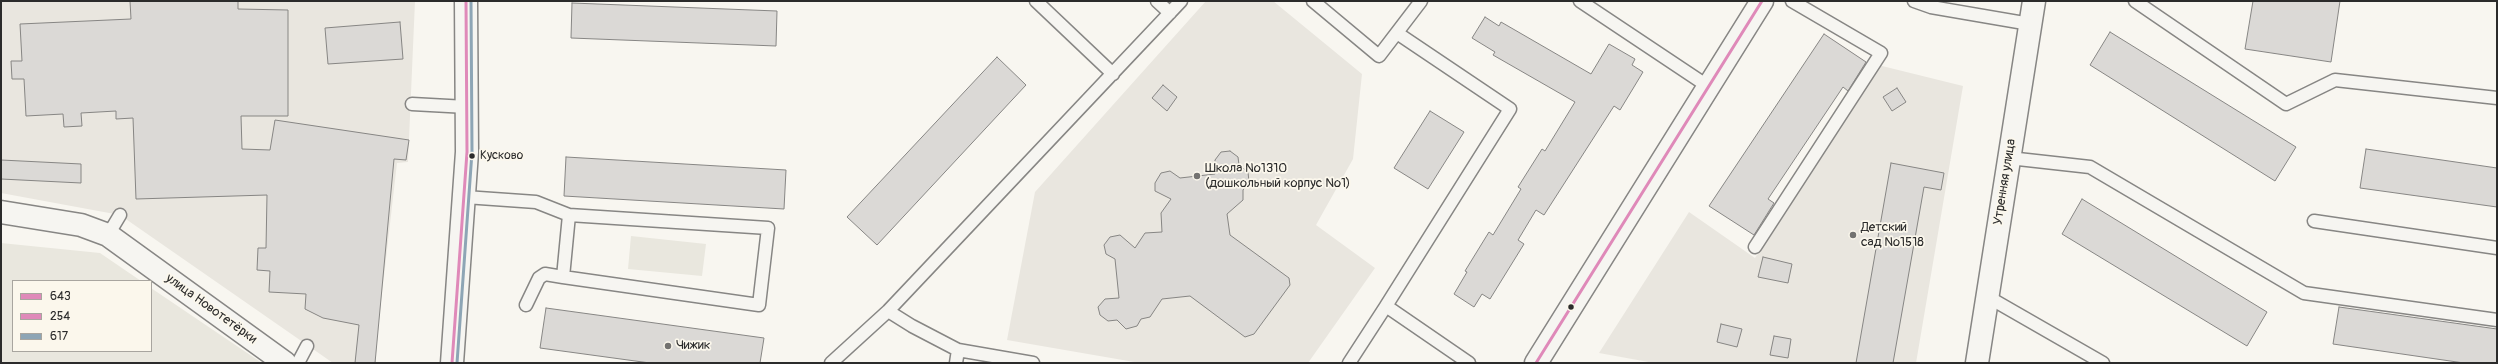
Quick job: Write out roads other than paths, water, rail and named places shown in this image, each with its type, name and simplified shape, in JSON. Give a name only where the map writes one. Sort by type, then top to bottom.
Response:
[{"type":"street","points":[[452,363],[464,198],[467,107],[466,1]]},
{"type":"street","points":[[1536,363],[1762,1]]},
{"type":"street","name":"Утренняя улица","points":[[1977,363],[2034,1]]},
{"type":"street","name":"улица Новотетёрки","points":[[1,212],[81,225],[108,235],[286,363]]},
{"type":"lane","points":[[1036,1],[1113,74]]},
{"type":"lane","points":[[1157,1],[1170,13]]},
{"type":"lane","points":[[831,363],[888,311],[1181,1]]},
{"type":"lane","points":[[1312,1],[1379,56],[1421,1]]},
{"type":"lane","points":[[1580,1],[1709,87]]},
{"type":"lane","points":[[1755,247],[1881,53],[1792,1]]},
{"type":"lane","points":[[1914,1],[1931,7],[2030,24]]},
{"type":"lane","points":[[2135,1],[2286,104],[2335,80],[2497,98]]},
{"type":"lane","points":[[1350,363],[1510,109],[1397,33]]},
{"type":"lane","points":[[412,104],[467,107]]},
{"type":"lane","points":[[2009,158],[2090,167],[2304,293],[2497,320]]},
{"type":"lane","points":[[464,198],[536,202],[569,215],[768,228],[760,305],[563,278],[545,274],[539,278],[526,305]]},
{"type":"lane","points":[[108,235],[120,215]]},
{"type":"lane","points":[[563,278],[569,215]]},
{"type":"lane","points":[[2314,221],[2497,248]]},
{"type":"lane","points":[[1988,297],[2103,363]]},
{"type":"lane","points":[[1386,306],[1469,363]]},
{"type":"lane","points":[[888,311],[912,326],[958,350],[1033,363]]},
{"type":"lane","points":[[298,363],[307,346]]},
{"type":"lane","points":[[956,363],[958,350]]},
{"type":"place","name":"Кусково","points":[[472,156]]},
{"type":"place","name":"Школа №1310 (дошкольный корпус №1)","points":[[1197,176]]},
{"type":"place","name":"Детский сад №1518","points":[[1853,235]]},
{"type":"place","name":"Чижик","points":[[668,346]]}]
